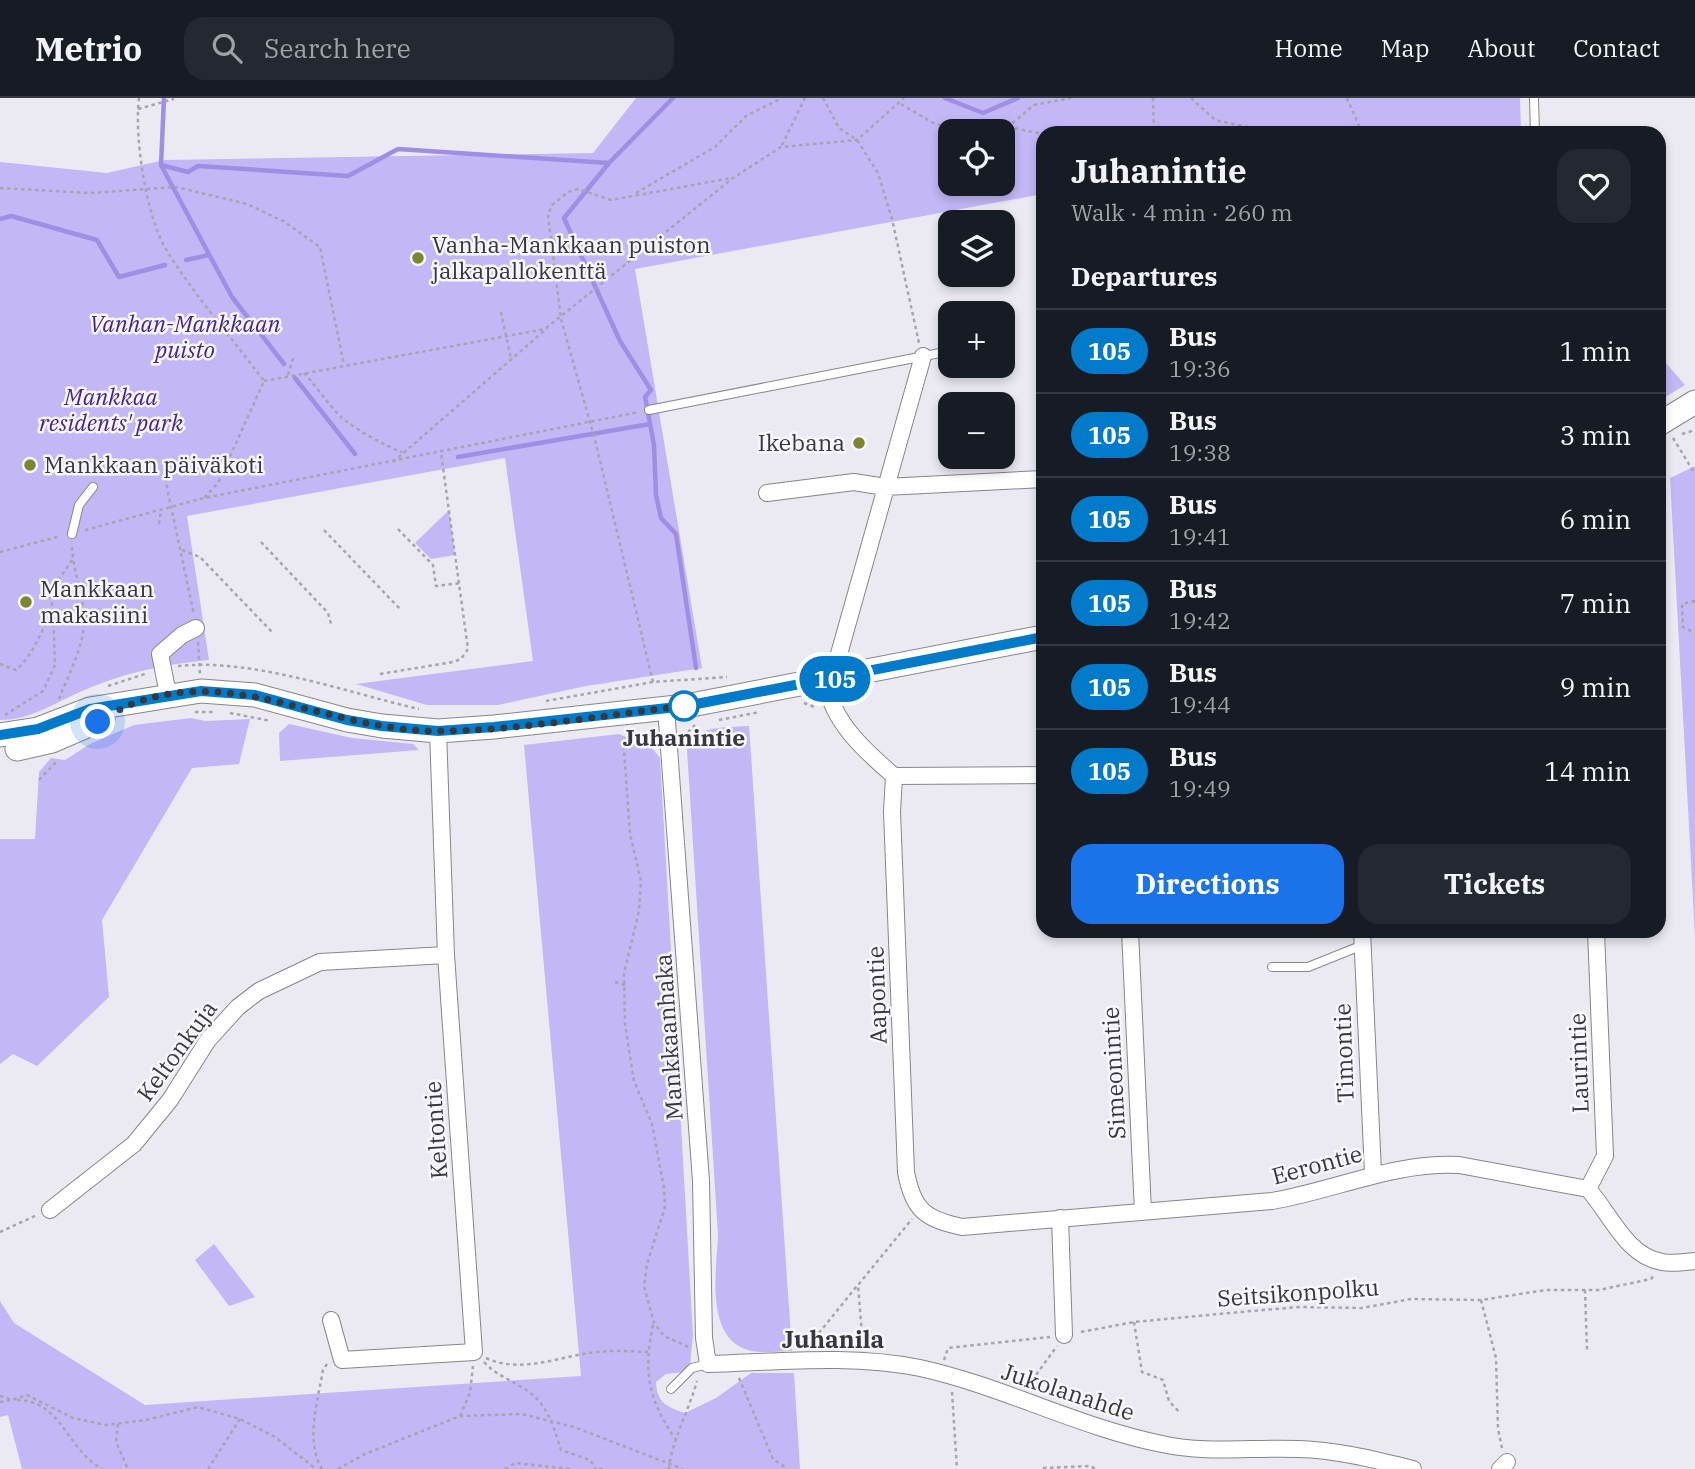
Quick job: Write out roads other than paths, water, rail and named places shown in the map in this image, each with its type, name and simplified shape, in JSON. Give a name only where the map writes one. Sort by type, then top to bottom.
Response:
[{"type":"main road","points":[[1666,420],[1695,402]]},
{"type":"main road","points":[[0,735],[38,729],[90,709],[123,705],[168,694],[233,692],[347,720],[434,721],[666,708],[831,680],[1036,638]]},
{"type":"main road","points":[[0,751],[52,741],[98,722],[123,705]]},
{"type":"street","points":[[923,356],[828,695],[840,719],[894,776],[1036,775]]},
{"type":"street","points":[[767,493],[854,482],[885,487],[1036,479]]},
{"type":"street","points":[[168,694],[160,654],[182,635],[197,628]]},
{"type":"street","name":"Mankkaanhaka","points":[[666,708],[701,1181],[706,1357]]},
{"type":"street","name":"Keltontie","points":[[331,1320],[342,1360],[474,1352],[446,955],[434,721]]},
{"type":"street","name":"Aapontie","points":[[894,776],[892,812],[902,1111],[909,1190],[920,1209]]},
{"type":"street","name":"Simeonintie","points":[[1130,938],[1143,1212]]},
{"type":"street","name":"Timontie","points":[[1363,938],[1373,1173]]},
{"type":"street","name":"Laurintie","points":[[1588,1189],[1605,1156],[1596,938]]},
{"type":"street","name":"Keltonkuja","points":[[50,1210],[134,1144],[170,1100],[208,1040],[238,1007],[259,991],[320,962],[446,955]]},
{"type":"street","name":"Eerontie","points":[[920,1209],[937,1222],[961,1227],[1272,1201],[1319,1193],[1373,1173],[1440,1164],[1459,1165],[1588,1189]]},
{"type":"street","points":[[1588,1189],[1625,1238],[1648,1257],[1662,1262],[1695,1261]]},
{"type":"street","points":[[1060,1219],[1064,1335]]},
{"type":"street","name":"Jukolanahde","points":[[706,1357],[733,1363],[873,1362],[918,1368],[1118,1434],[1187,1449],[1301,1449],[1361,1457],[1413,1469]]},
{"type":"lane","points":[[1534,98],[1535,126]]},
{"type":"lane","points":[[649,410],[938,353]]},
{"type":"lane","points":[[72,534],[79,505],[93,487]]},
{"type":"lane","points":[[1272,967],[1308,967],[1363,938]]},
{"type":"lane","points":[[671,1389],[706,1357]]},
{"type":"waterway","points":[[164,98],[161,165],[232,297],[284,364]]},
{"type":"waterway","points":[[673,98],[609,163],[564,218],[620,341],[651,390],[645,397],[654,445],[656,495],[661,518],[676,534],[696,668]]},
{"type":"waterway","points":[[945,98],[983,113],[1018,98]]},
{"type":"waterway","points":[[161,165],[188,172],[198,166],[348,176],[398,149],[609,163]]},
{"type":"waterway","points":[[0,219],[11,216],[97,240],[119,277],[165,265]]},
{"type":"waterway","points":[[186,260],[209,255]]},
{"type":"waterway","points":[[295,378],[355,454]]},
{"type":"waterway","points":[[458,457],[650,424]]},
{"type":"place","name":"Vanha-Mankkaan puiston jalkapallokenttä","points":[[418,258]]},
{"type":"place","name":"Ikebana","points":[[859,443]]},
{"type":"place","name":"Mankkaan päiväkoti","points":[[30,465]]},
{"type":"place","name":"Mankkaan makasiini","points":[[26,602]]},
{"type":"place","name":"Juhanintie","points":[[684,706]]},
{"type":"district","name":"Juhanila","points":[[833,1340]]},
{"type":"park label","name":"Vanhan-Mankkaan puisto","points":[[185,337]]},
{"type":"park label","name":"Mankkaa residents' park","points":[[111,410]]}]
